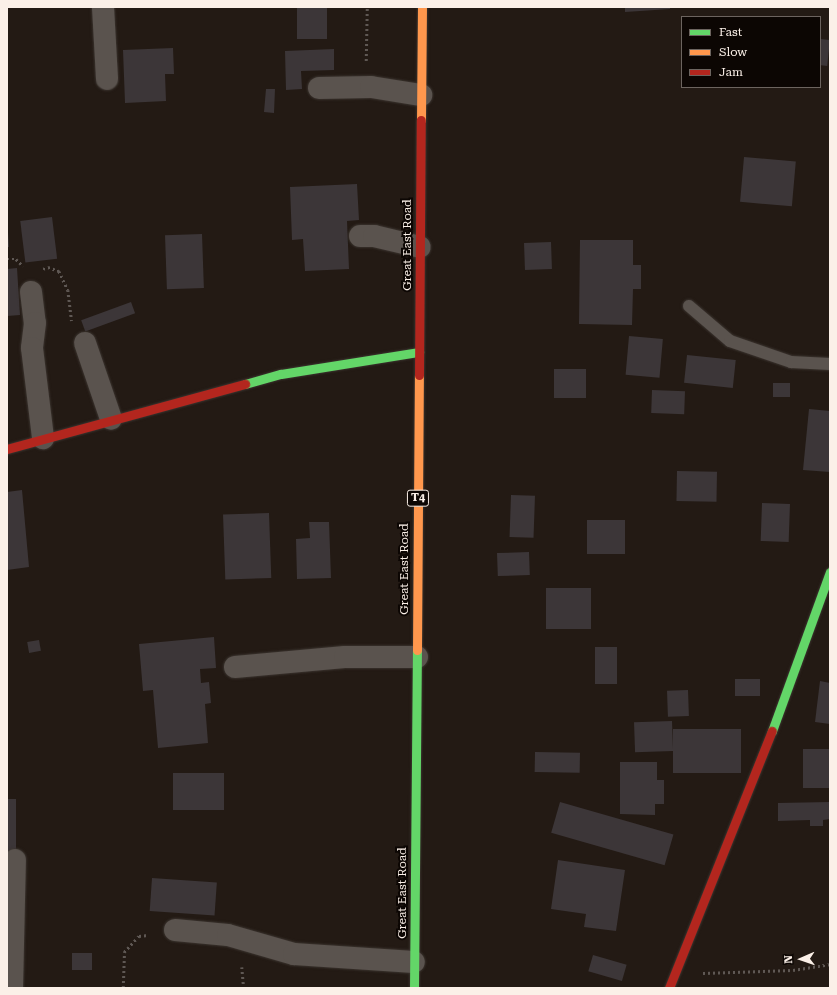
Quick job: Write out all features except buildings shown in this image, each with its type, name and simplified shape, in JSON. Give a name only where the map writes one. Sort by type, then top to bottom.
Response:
[{"type":"main road","name":"Great East Road","points":[[414,988],[422,7]]},
{"type":"main road","points":[[7,448],[281,374],[419,352]]},
{"type":"main road","points":[[669,988],[777,720],[830,572]]},
{"type":"street","points":[[103,7],[107,79]]},
{"type":"street","points":[[319,88],[365,87],[421,95]]},
{"type":"street","points":[[360,236],[374,236],[420,246]]},
{"type":"street","points":[[34,282],[35,323],[32,348],[43,438]]},
{"type":"street","points":[[85,343],[111,419]]},
{"type":"street","points":[[235,667],[345,657],[417,657]]},
{"type":"street","points":[[12,988],[14,860]]},
{"type":"street","points":[[175,930],[228,935],[294,954],[414,962]]},
{"type":"lane","points":[[689,306],[730,341],[791,362],[830,364]]},
{"type":"path","points":[[365,87],[367,7]]},
{"type":"path","points":[[34,282],[48,267],[60,271],[68,290],[74,335],[85,343]]},
{"type":"path","points":[[123,988],[124,952],[139,936],[175,930]]},
{"type":"path","points":[[674,974],[793,970],[830,964]]},
{"type":"traffic: fast","points":[[245,384],[281,374],[419,352]]},
{"type":"traffic: fast","points":[[772,731],[830,572]]},
{"type":"traffic: fast","points":[[414,988],[417,650]]},
{"type":"traffic: slow","points":[[421,120],[422,7]]},
{"type":"traffic: slow","points":[[417,650],[419,375]]},
{"type":"traffic: jam","points":[[419,375],[421,120]]},
{"type":"traffic: jam","points":[[7,449],[245,384]]},
{"type":"traffic: jam","points":[[669,988],[772,731]]}]
